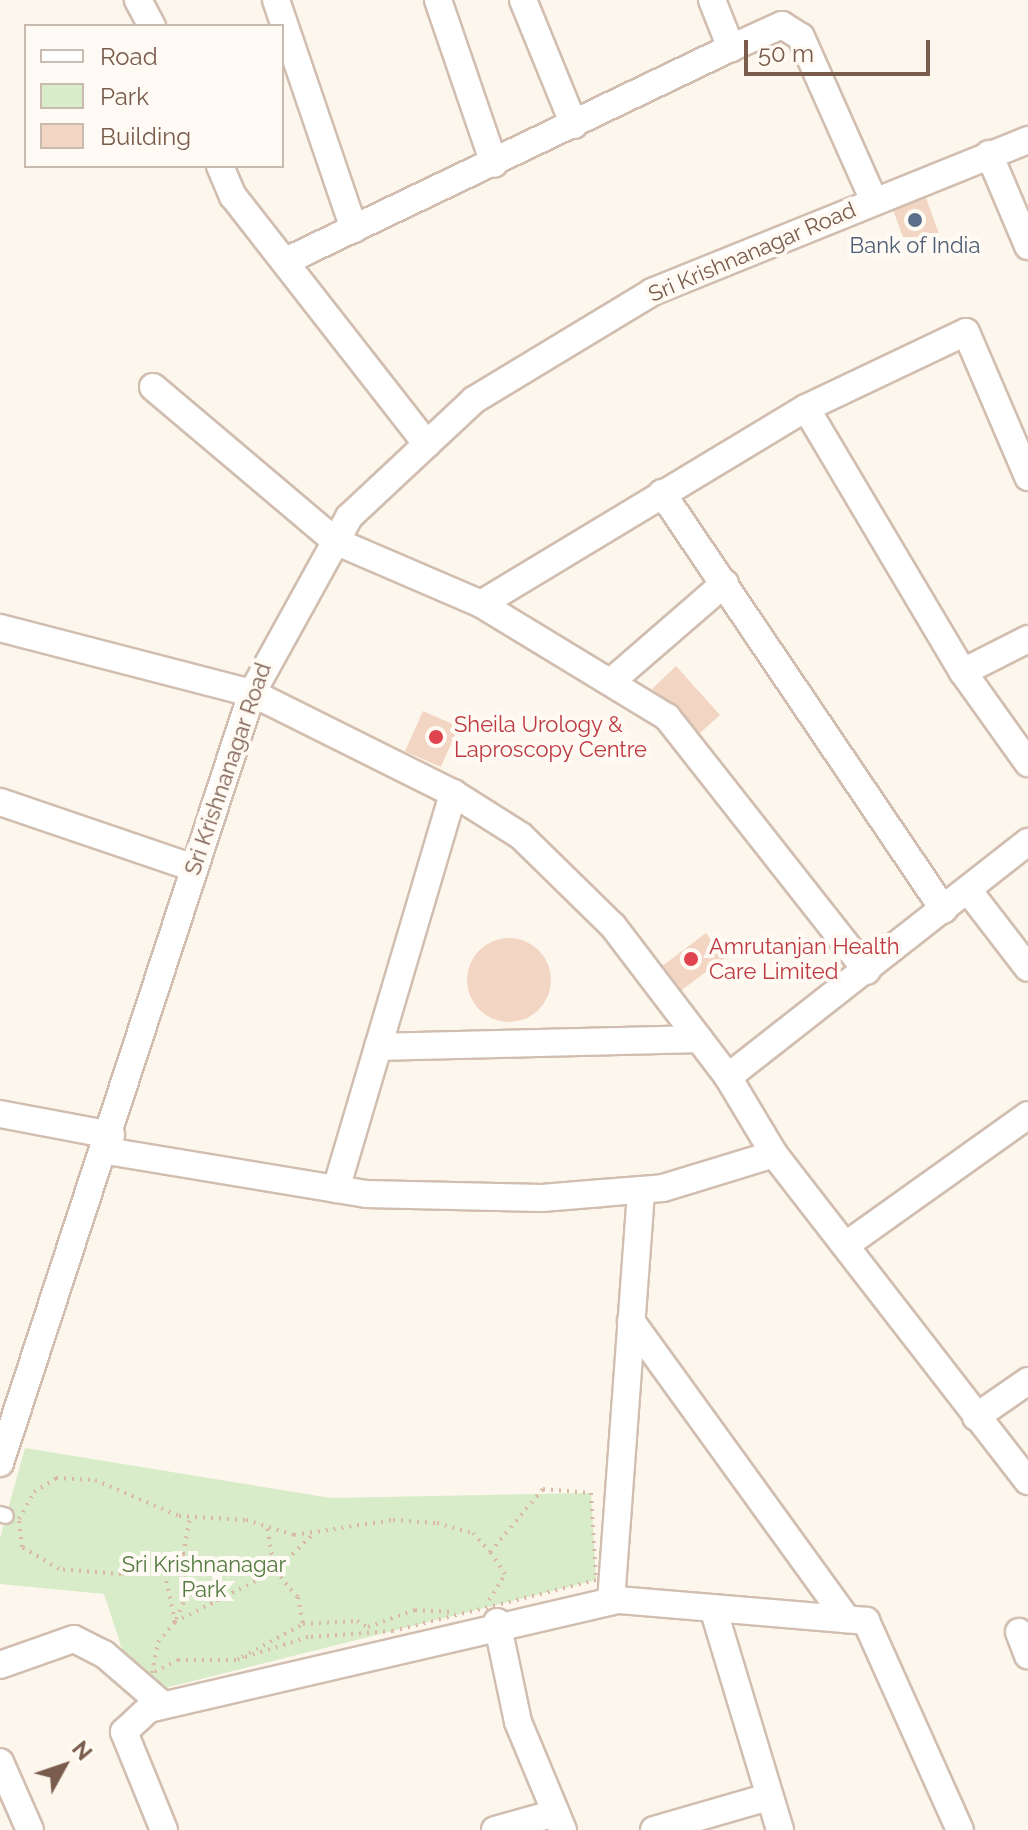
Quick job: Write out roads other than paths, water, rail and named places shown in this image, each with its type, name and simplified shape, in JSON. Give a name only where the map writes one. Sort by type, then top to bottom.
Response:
[{"type":"street","points":[[138,0],[151,24]]},
{"type":"street","points":[[276,0],[354,229]]},
{"type":"street","points":[[438,0],[494,164]]},
{"type":"street","points":[[523,0],[574,125]]},
{"type":"street","points":[[712,0],[731,48]]},
{"type":"street","points":[[286,261],[782,25],[801,37],[874,201]]},
{"type":"street","name":"Sri Krishnanagar Road","points":[[0,1463],[109,1143],[252,693],[349,517],[474,400],[652,292],[1028,140]]},
{"type":"street","points":[[989,154],[1028,246]]},
{"type":"street","points":[[221,168],[233,196],[427,444]]},
{"type":"street","points":[[481,604],[806,408],[966,332],[1028,477]]},
{"type":"street","points":[[153,387],[335,541],[481,604],[613,680],[667,717],[867,971]]},
{"type":"street","points":[[806,408],[963,672],[1028,763]]},
{"type":"street","points":[[662,493],[944,910]]},
{"type":"street","points":[[613,680],[725,583]]},
{"type":"street","points":[[0,628],[252,693],[453,793],[521,836],[613,926],[728,1077],[774,1154],[1028,1481]]},
{"type":"street","points":[[963,672],[1028,639]]},
{"type":"street","points":[[336,1189],[453,793]]},
{"type":"street","points":[[0,802],[194,868]]},
{"type":"street","points":[[728,1077],[1028,842]]},
{"type":"street","points":[[968,890],[1028,968]]},
{"type":"street","points":[[378,1047],[699,1039]]},
{"type":"street","points":[[0,1114],[109,1143],[336,1189],[542,1198],[641,1190],[774,1154]]},
{"type":"street","points":[[846,1245],[1028,1115]]},
{"type":"street","points":[[611,1601],[641,1190]]},
{"type":"street","points":[[631,1321],[847,1619]]},
{"type":"street","points":[[976,1417],[1028,1381]]},
{"type":"street","points":[[164,1830],[124,1732],[129,1721],[163,1705],[497,1622],[611,1601],[866,1621],[960,1830]]},
{"type":"street","points":[[713,1608],[780,1830]]},
{"type":"street","points":[[495,1830],[560,1821],[518,1722],[497,1622]]},
{"type":"street","points":[[0,1665],[74,1639],[96,1649],[163,1705]]},
{"type":"street","points":[[0,1762],[30,1830]]},
{"type":"street","points":[[654,1830],[768,1797]]},
{"type":"place","name":"Bank of India","points":[[915,220]]},
{"type":"place","name":"Sheila Urology & Laproscopy Centre","points":[[436,737]]},
{"type":"place","name":"Amrutanjan Health Care Limited","points":[[691,959]]},
{"type":"park label","name":"Sri Krishnanagar Park","points":[[204,1576]]}]
